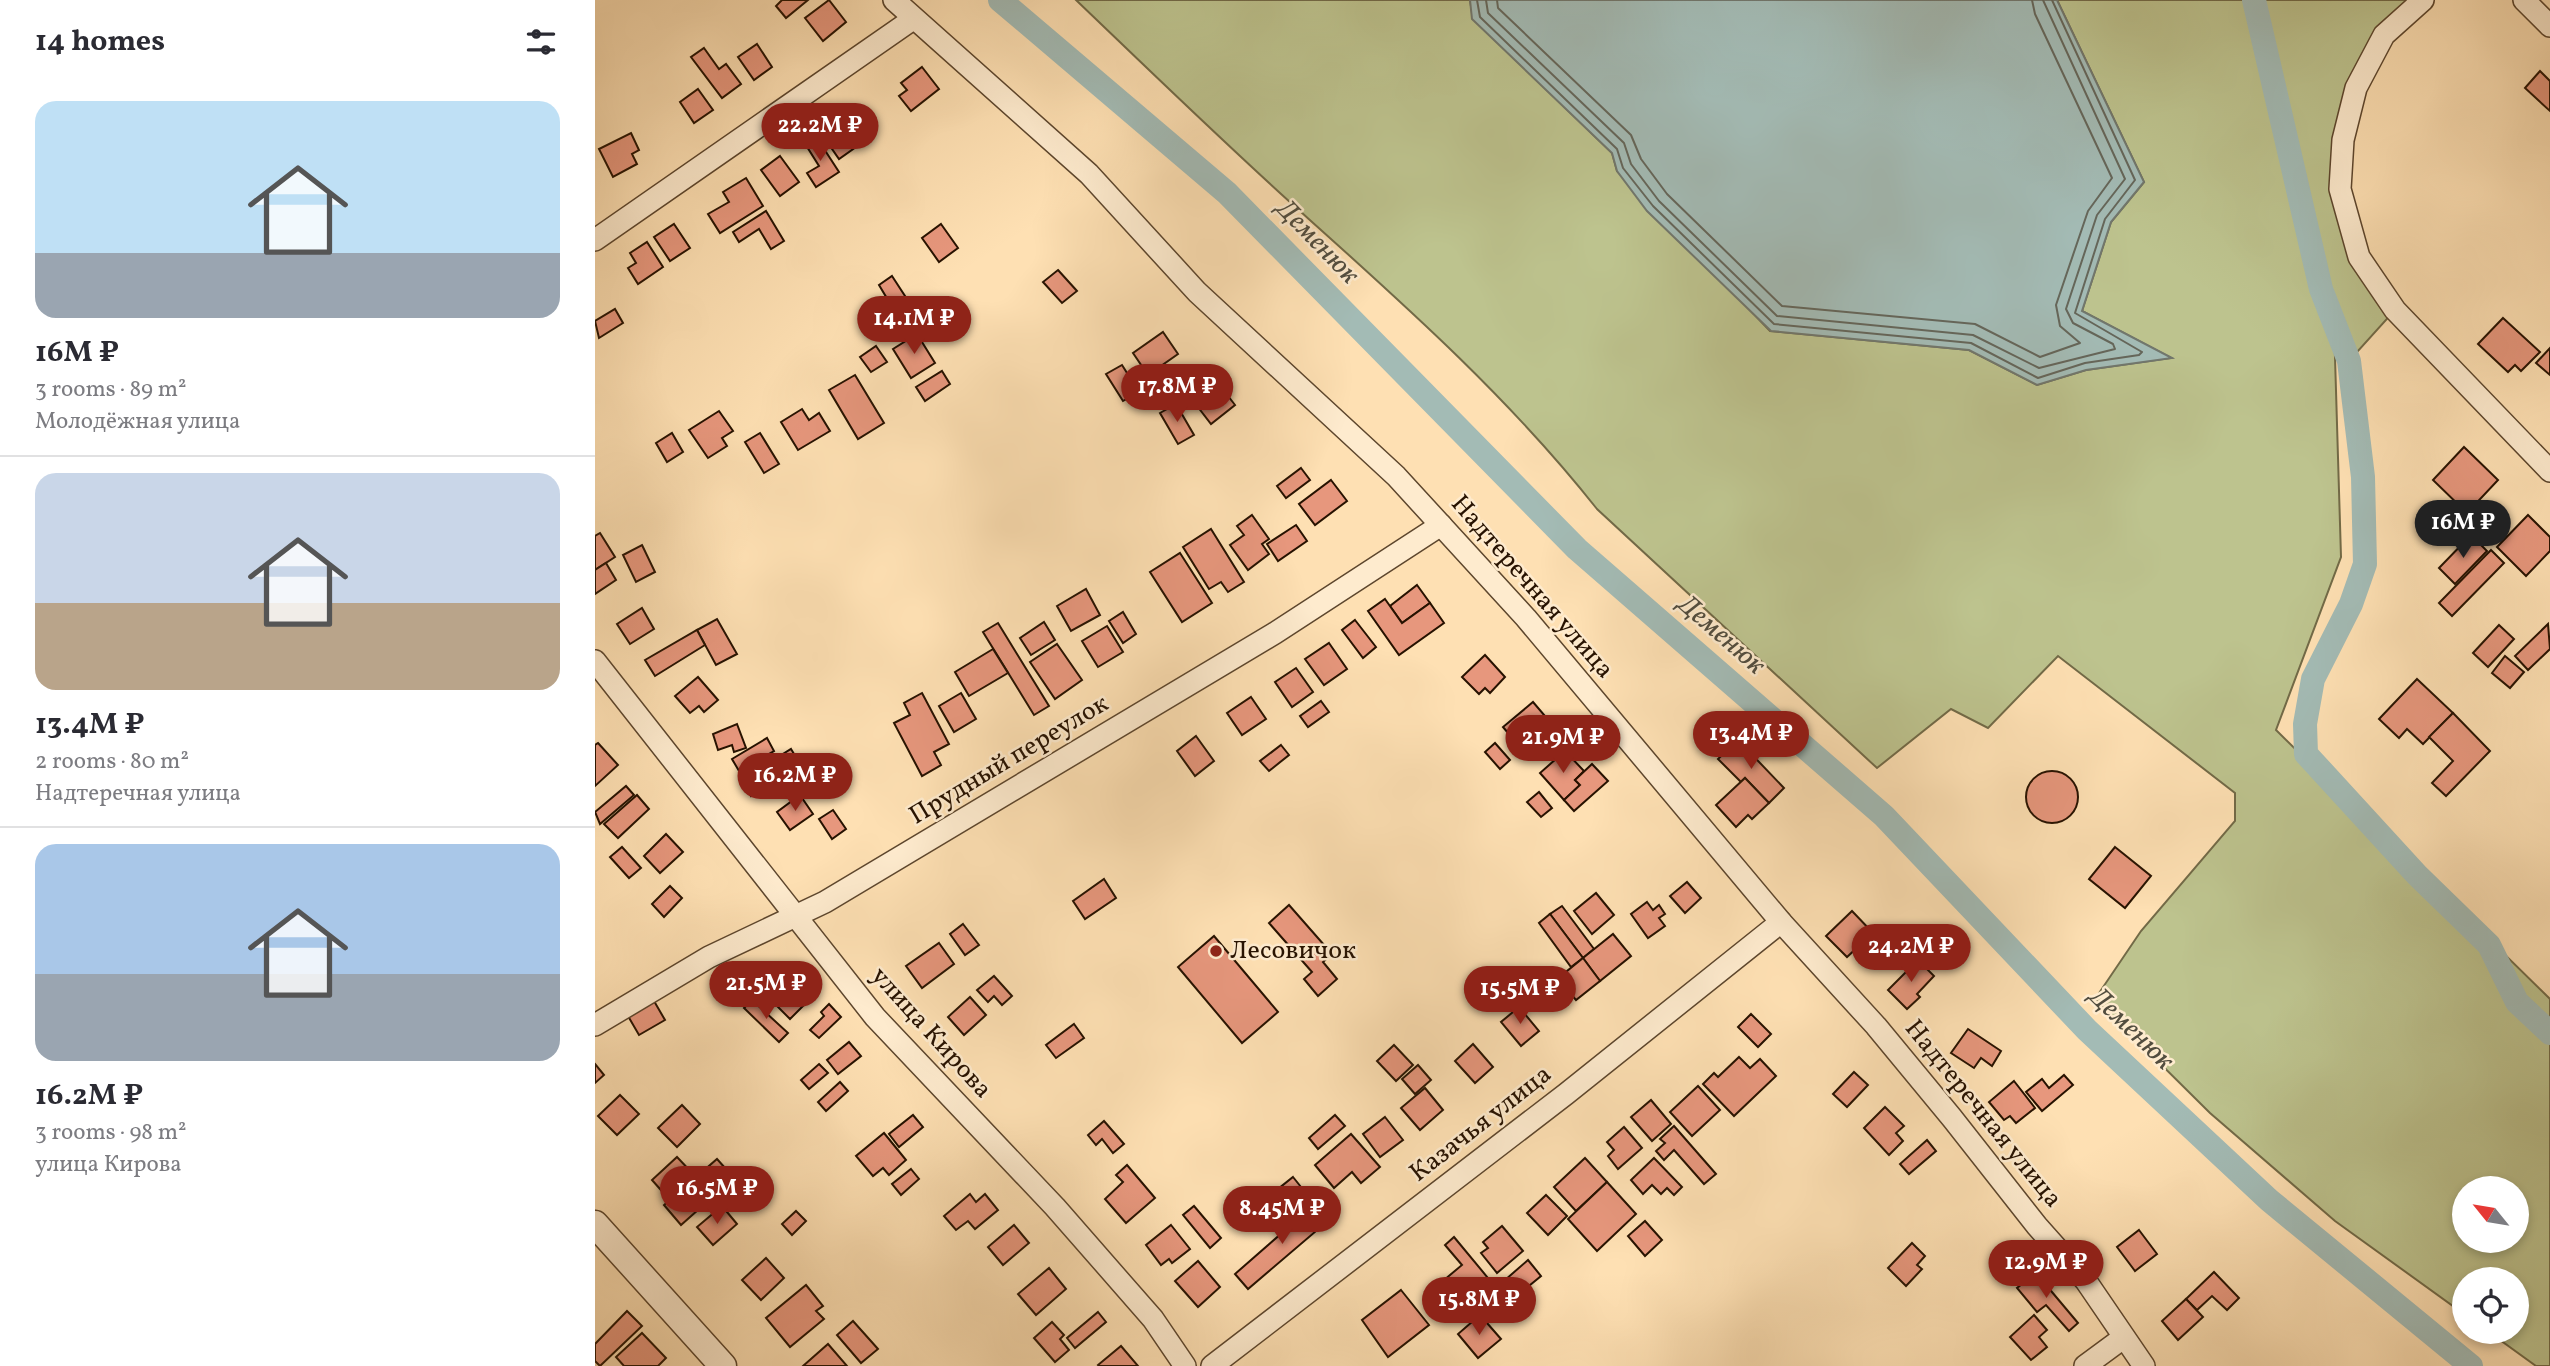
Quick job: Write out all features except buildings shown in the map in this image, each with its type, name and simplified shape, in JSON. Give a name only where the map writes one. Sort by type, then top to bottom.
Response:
[{"type":"street","name":"Надтеречная улица","points":[[894,0],[1089,174],[1196,292],[1396,476],[1441,525],[1526,618],[1781,922],[1876,1026],[2086,1281],[2144,1366]]},
{"type":"street","points":[[2423,0],[2384,35],[2357,88],[2343,140],[2340,189],[2359,257],[2395,310],[2550,471]]},
{"type":"street","points":[[2524,0],[2550,26]]},
{"type":"street","points":[[595,240],[913,19]]},
{"type":"street","name":"Прудный переулок","points":[[595,1025],[709,957],[825,902],[1275,633],[1441,525]]},
{"type":"street","name":"улица Кирова","points":[[595,661],[875,1017],[1055,1207],[1153,1319],[1185,1366]]},
{"type":"street","name":"Казачья улица","points":[[1212,1366],[1566,1094],[1781,922]]},
{"type":"street","points":[[595,1224],[723,1366]]},
{"type":"street","points":[[2085,1366],[2123,1338]]},
{"type":"green space","points":[[1076,0],[1470,0],[1473,19],[1612,153],[1617,171],[1770,331],[1969,350],[2037,385],[2086,370],[2171,358],[2082,311],[2111,222],[2144,182],[2057,0],[2423,0],[2384,35],[2343,140],[2359,257],[2395,310],[2349,361],[2334,324],[2341,557],[2276,730],[2550,999],[2550,1366],[2536,1366],[2506,1344],[2529,1344],[2529,1267],[2452,1267],[2452,1305],[2335,1221],[2210,1113],[2095,999],[2141,931],[2235,821],[2235,793],[2058,656],[1988,728],[1951,709],[1877,768],[1597,509],[1526,427],[1451,350]]},
{"type":"water","points":[[1470,0],[2057,0],[2144,182],[2111,222],[2082,311],[2172,358],[2086,370],[2037,385],[1969,350],[1771,331],[1647,211],[1617,171],[1612,153],[1472,19]]},
{"type":"waterway","name":"Деменюк","points":[[1000,0],[1227,193],[1577,549],[1884,816],[2087,1030],[2269,1200],[2471,1366]]},
{"type":"waterway","points":[[2254,0],[2321,289],[2349,361],[2363,477],[2365,564],[2351,604],[2313,679],[2305,724],[2306,754],[2417,875],[2489,945],[2517,1002],[2550,1033]]},
{"type":"place","name":"Лесовичок","points":[[1216,951]]}]
